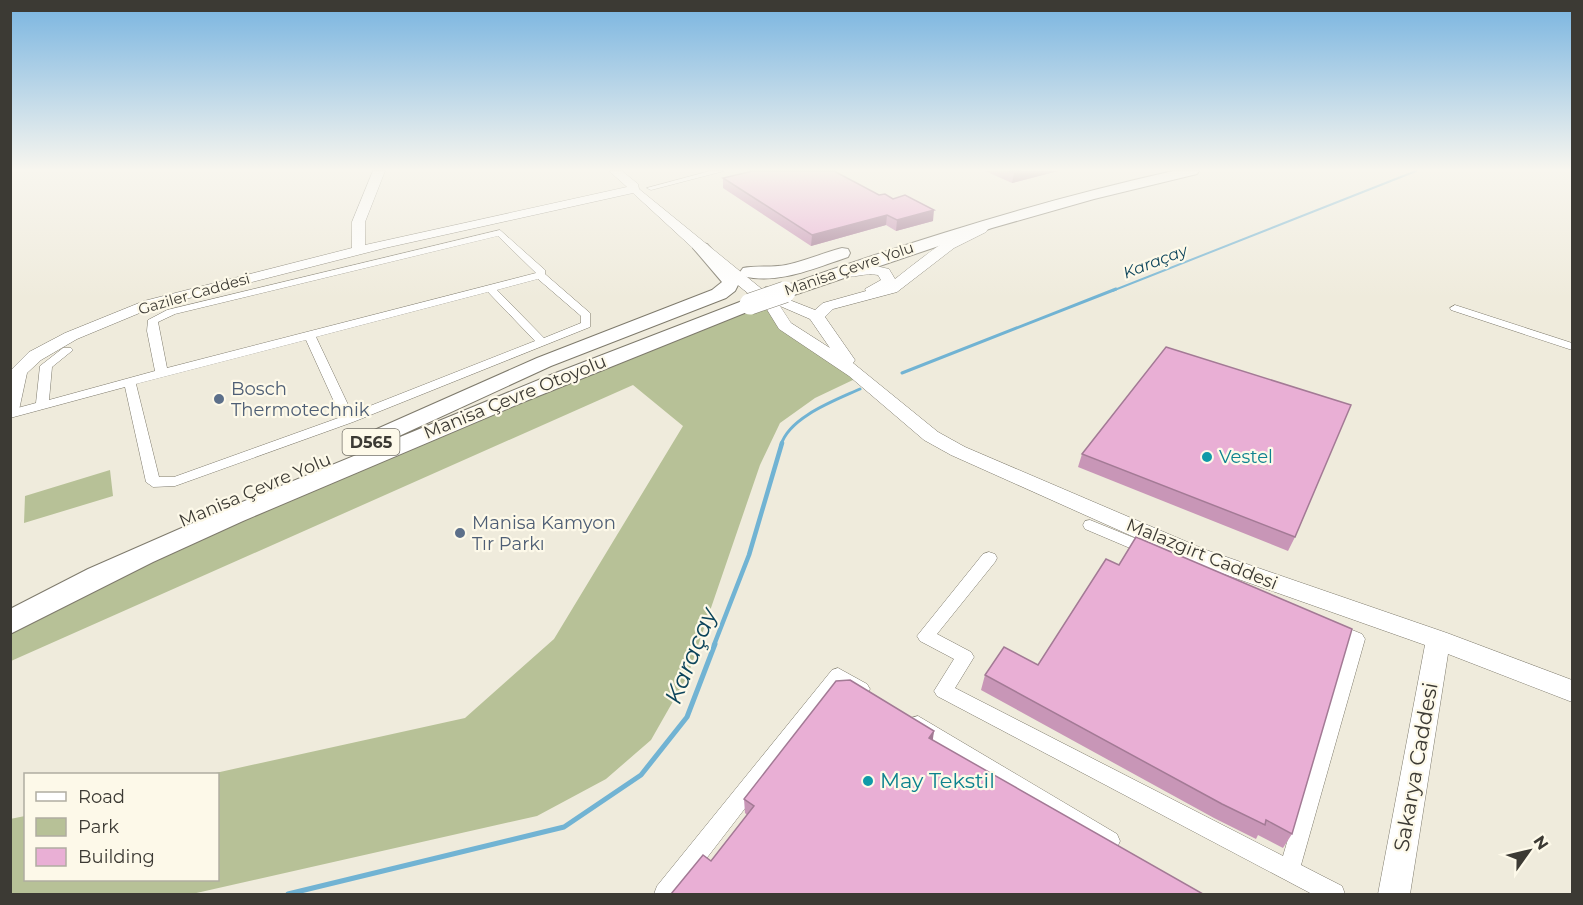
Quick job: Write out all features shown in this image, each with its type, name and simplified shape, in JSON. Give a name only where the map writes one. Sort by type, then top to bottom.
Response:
[{"type":"highway","points":[[933,224],[1001,213]]},
{"type":"highway","name":"Manisa Çevre Yolu","points":[[786,287],[906,240],[1011,213]]},
{"type":"highway","name":"Manisa Çevre Yolu","points":[[10,605],[102,558],[189,518],[342,453],[745,300],[1015,213]]},
{"type":"highway","points":[[342,453],[544,362],[719,294],[729,287],[730,281],[701,248]]},
{"type":"highway","points":[[749,272],[767,275],[781,273],[857,248]]},
{"type":"highway","name":"Manisa Çevre Otoyolu","points":[[10,623],[53,599],[208,525],[745,300]]},
{"type":"street","points":[[361,213],[359,217],[370,247]]},
{"type":"street","points":[[370,247],[371,213]]},
{"type":"street","name":"Gaziler Caddesi","points":[[10,364],[16,357],[46,341],[139,301],[190,286],[525,213]]},
{"type":"street","points":[[666,213],[701,248],[748,283],[772,305],[786,323],[855,372]]},
{"type":"street","points":[[673,213],[787,304],[814,317],[855,372]]},
{"type":"street","points":[[814,317],[828,306],[892,289],[949,244],[1018,213]]},
{"type":"street","points":[[129,383],[153,482],[175,481],[348,419],[586,325],[586,315],[540,275],[541,272],[500,233],[491,234],[171,312],[153,320],[153,331],[162,374]]},
{"type":"street","name":"Gaziler Caddesi","points":[[10,410],[19,371],[35,356],[71,336],[177,296],[370,247]]},
{"type":"street","points":[[786,287],[867,268],[884,272],[889,281],[876,288],[816,304],[814,317],[808,329],[786,323]]},
{"type":"street","points":[[10,414],[107,391],[114,386],[540,275]]},
{"type":"street","points":[[490,288],[542,342]]},
{"type":"street","points":[[1455,308],[1572,347]]},
{"type":"street","points":[[310,336],[348,419]]},
{"type":"street","points":[[42,406],[46,366],[67,350]]},
{"type":"street","name":"Malazgirt Caddesi","points":[[855,372],[931,436],[958,451],[1198,556],[1438,640],[1572,691]]},
{"type":"street","points":[[1090,525],[1239,589]]},
{"type":"street","points":[[989,558],[926,636],[965,657],[943,691],[1334,894]]},
{"type":"street","points":[[1289,871],[1356,639],[1324,625]]},
{"type":"street","name":"Sakarya Caddesi","points":[[1394,894],[1438,640]]},
{"type":"street","points":[[665,894],[838,675],[879,700]]},
{"type":"street","points":[[899,712],[1124,851]]},
{"type":"green space","points":[[769,305],[855,379],[815,398],[780,423],[760,465],[688,675],[651,740],[606,779],[537,816],[192,894],[11,894],[10,819],[24,816],[24,881],[219,881],[219,773],[216,773],[465,718],[554,639],[683,426],[633,385],[11,661],[11,631],[145,562],[650,346]]},
{"type":"green space","points":[[110,470],[113,496],[24,523],[25,496]]},
{"type":"building","points":[[778,213],[922,213],[897,220],[887,215],[812,235]]},
{"type":"building","name":"Vestel","points":[[1166,347],[1351,405],[1295,537],[1082,454]]},
{"type":"building","points":[[1136,537],[1352,629],[1292,834],[1266,820],[1265,825],[1222,804],[985,675],[1004,647],[1038,665],[1106,559],[1119,565]]},
{"type":"building","name":"May Tekstil","points":[[850,680],[934,731],[929,738],[1203,894],[671,894],[703,855],[711,861],[754,806],[744,799],[836,681]]},
{"type":"waterway","name":"Karaçay","points":[[1112,291],[1309,213]]},
{"type":"waterway","name":"Karaçay","points":[[902,373],[1116,289]]},
{"type":"waterway","name":"Karaçay","points":[[782,443],[793,426],[803,418],[860,389]]},
{"type":"waterway","name":"Karaçay","points":[[714,645],[749,555],[782,443]]},
{"type":"waterway","name":"Karaçay","points":[[288,894],[564,827],[641,775],[687,717],[715,644]]},
{"type":"place","name":"Bosch Thermotechnik","points":[[219,399]]},
{"type":"place","name":"Vestel","points":[[1207,457]]},
{"type":"place","name":"Manisa Kamyon Tır Parkı","points":[[460,533]]},
{"type":"place","name":"May Tekstil","points":[[868,781]]}]
